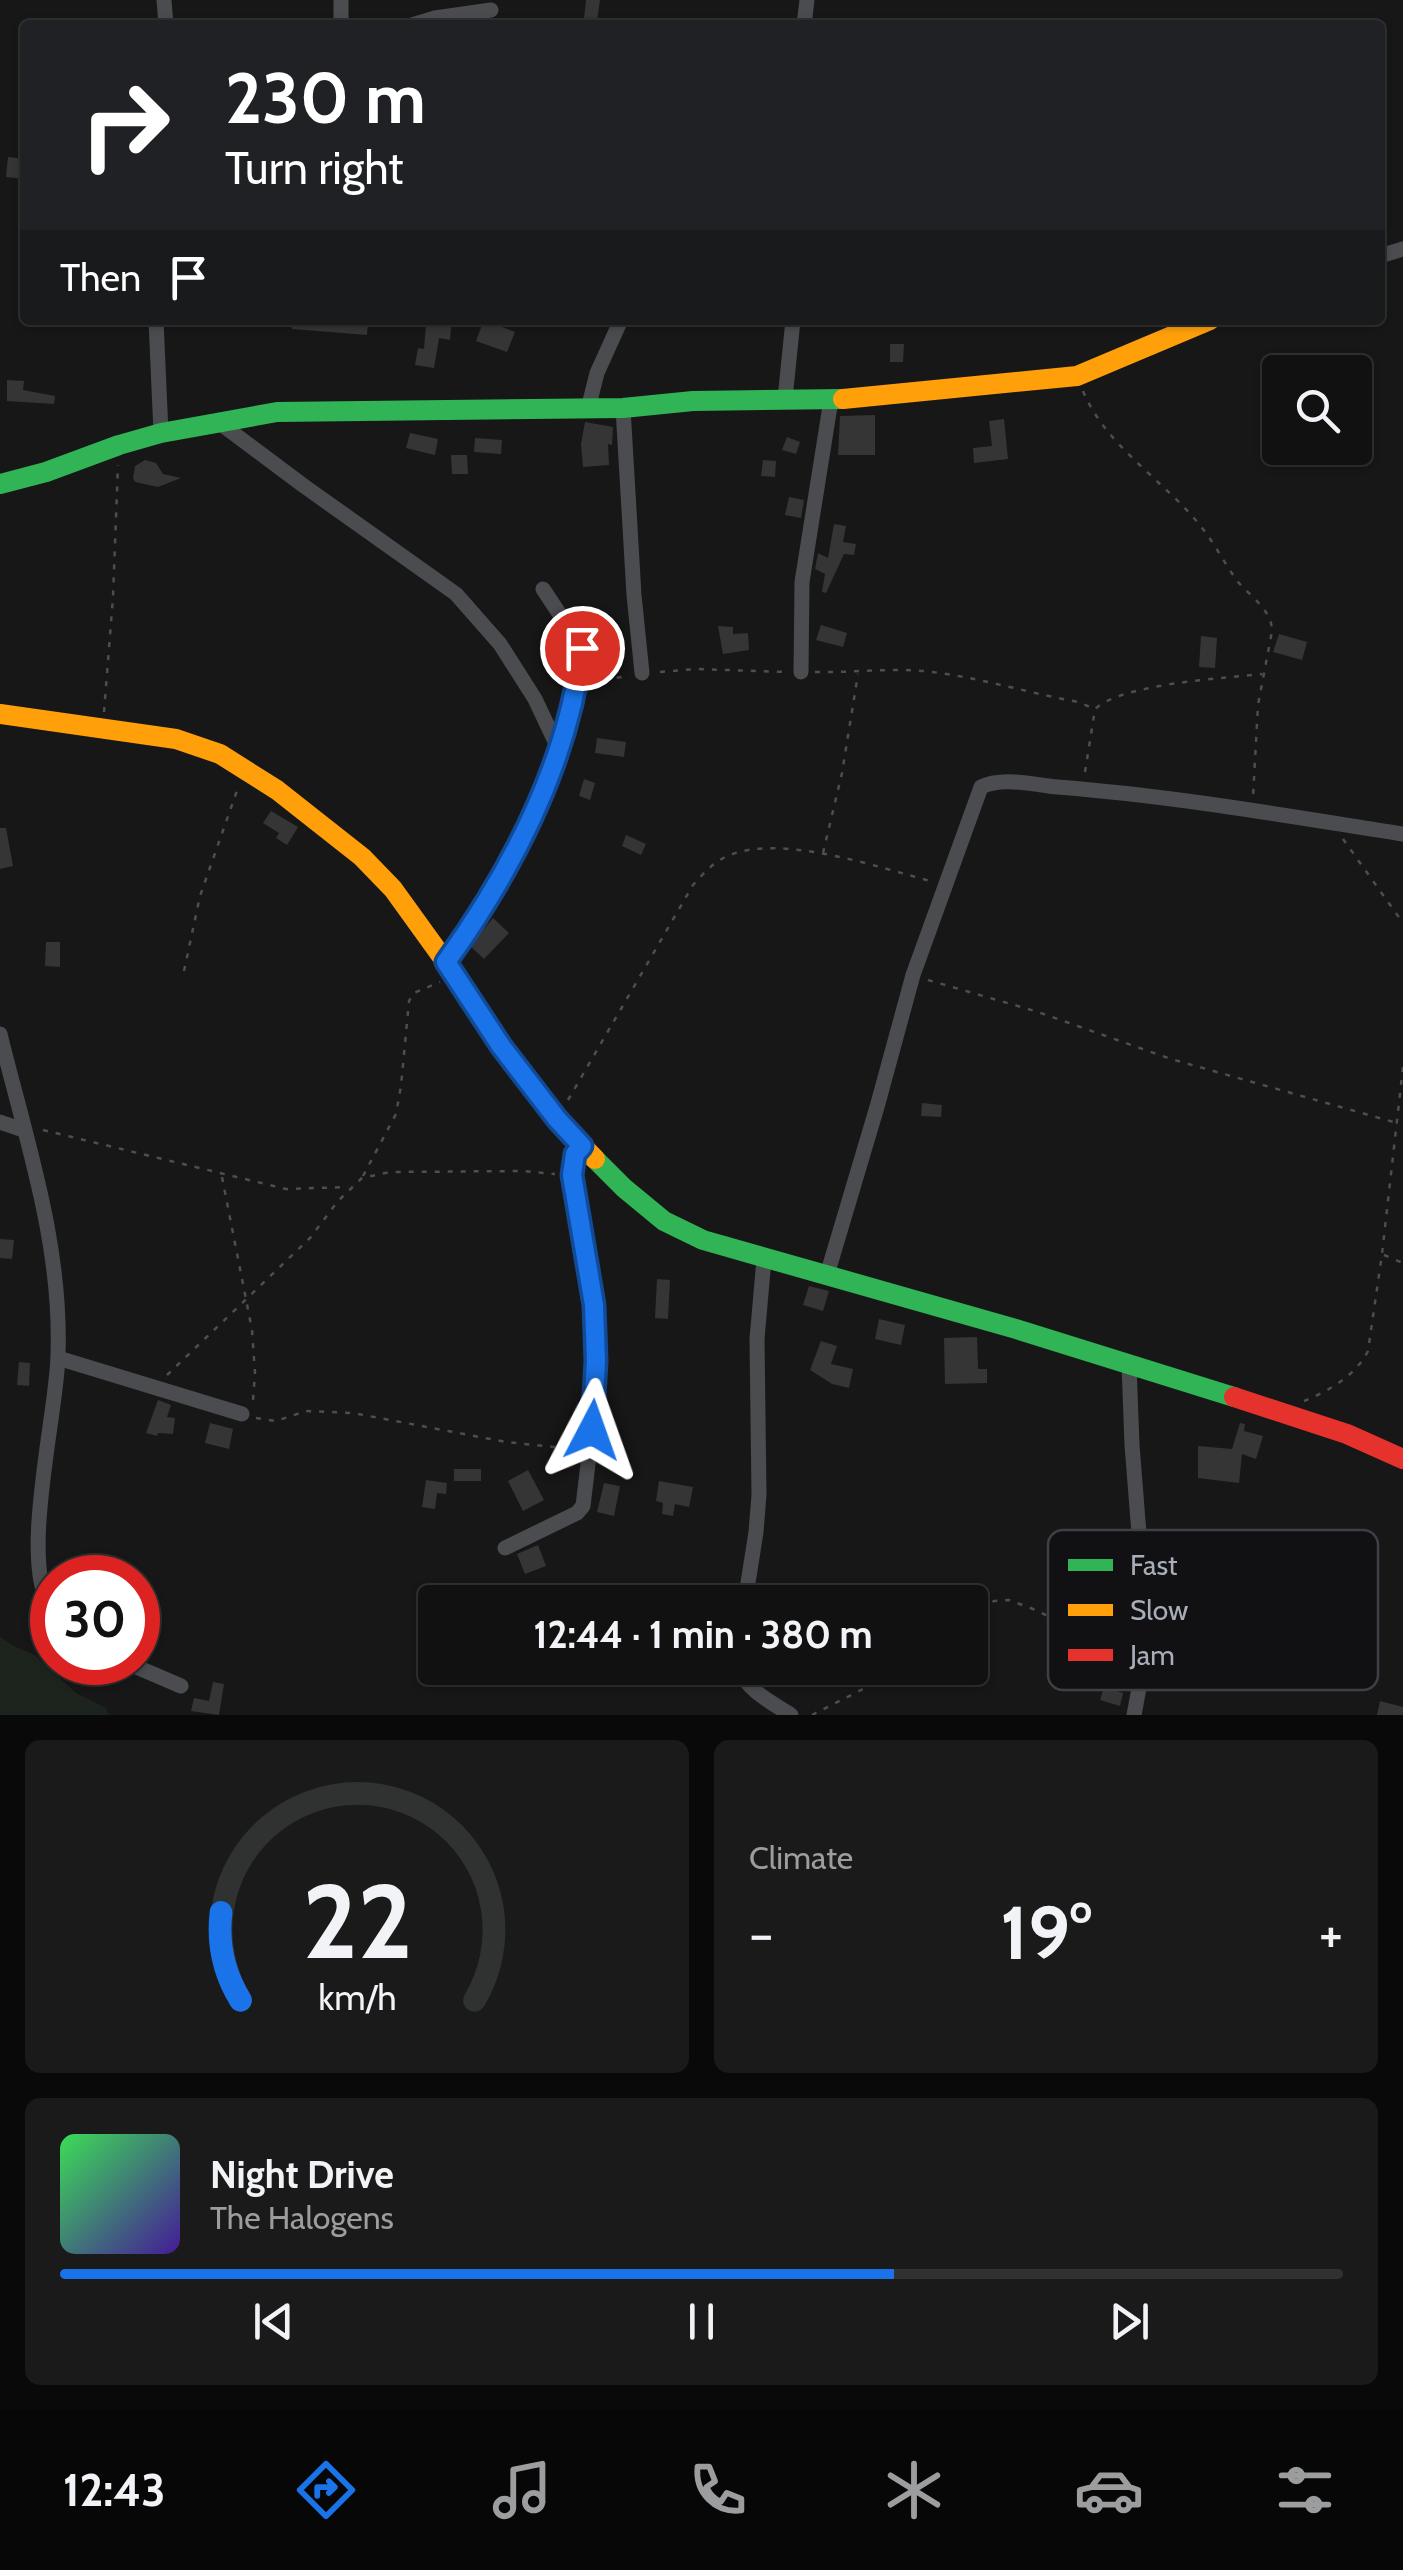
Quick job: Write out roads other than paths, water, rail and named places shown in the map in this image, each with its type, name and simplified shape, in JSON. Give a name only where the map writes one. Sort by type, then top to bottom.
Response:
[{"type":"street","points":[[428,20],[491,10]]},
{"type":"street","points":[[156,325],[161,432]]},
{"type":"street","points":[[588,408],[597,373],[619,325]]},
{"type":"street","points":[[785,399],[792,325]]},
{"type":"street","points":[[0,484],[161,432],[277,412],[623,408],[693,400],[831,400],[992,387],[1077,376],[1198,325]]},
{"type":"street","points":[[801,672],[802,582],[831,400]]},
{"type":"street","points":[[623,408],[642,673]]},
{"type":"street","points":[[218,421],[456,594],[500,644],[560,750]]},
{"type":"street","points":[[450,968],[534,817],[560,750],[582,648],[543,589]]},
{"type":"street","points":[[0,714],[176,739],[220,754],[277,790],[362,857],[393,889],[501,1046],[557,1119],[624,1188],[664,1221],[703,1240],[764,1259],[1280,1411],[1403,1459]]},
{"type":"street","points":[[828,1275],[913,975],[981,787],[996,782],[1082,789],[1403,834]]},
{"type":"street","points":[[0,1034],[50,1232],[58,1311],[58,1358],[37,1555]]},
{"type":"street","points":[[0,1122],[23,1127]]},
{"type":"street","points":[[505,1548],[577,1513],[583,1506],[596,1361],[594,1305],[572,1175],[575,1154],[582,1146]]},
{"type":"street","points":[[747,1585],[759,1494],[756,1340],[764,1259]]},
{"type":"street","points":[[58,1358],[247,1415]]},
{"type":"street","points":[[1129,1364],[1139,1530]]},
{"type":"street","points":[[160,1677],[181,1686]]},
{"type":"street","points":[[749,1685],[791,1715]]},
{"type":"street","points":[[1134,1715],[1139,1690]]}]
